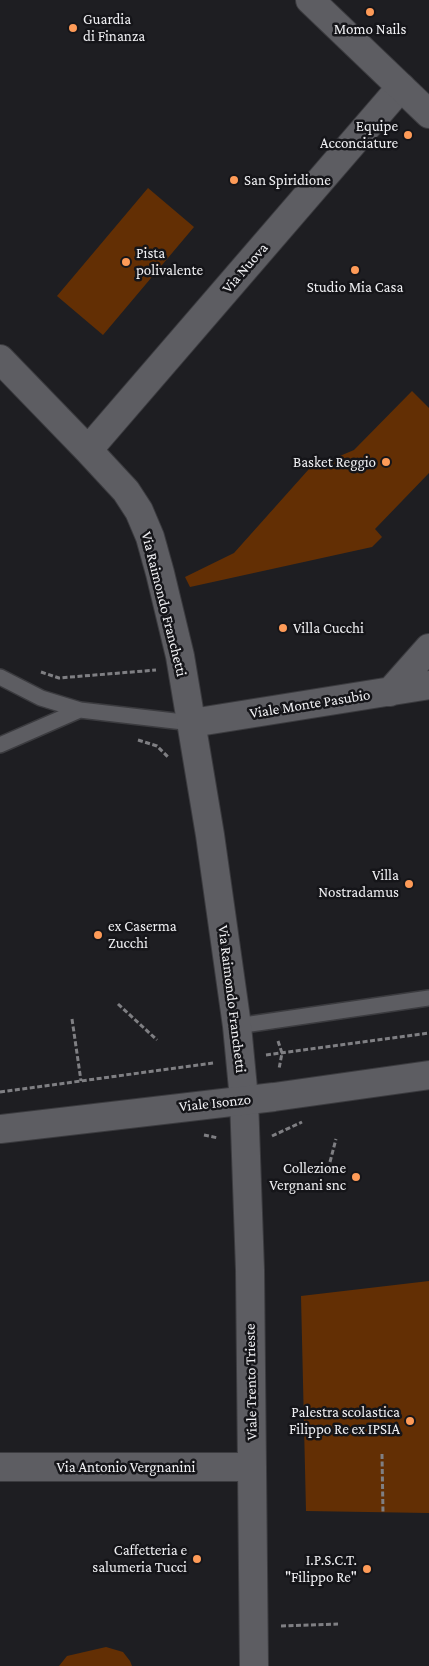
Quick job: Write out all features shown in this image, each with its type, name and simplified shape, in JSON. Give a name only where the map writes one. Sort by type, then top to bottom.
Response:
[{"type":"street","points":[[310,0],[429,114]]},
{"type":"street","name":"Via Nuova","points":[[88,450],[401,87]]},
{"type":"street","name":"Via Raimondo Franchetti","points":[[0,359],[126,492],[139,511],[150,537],[182,667],[244,1025],[234,1100]]},
{"type":"street","points":[[390,692],[429,648]]},
{"type":"street","name":"Viale Monte Pasubio","points":[[192,723],[429,685]]},
{"type":"street","name":"Viale Isonzo","points":[[0,1129],[429,1075]]},
{"type":"street","name":"Viale Trento Trieste","points":[[234,1100],[250,1270],[254,1666]]},
{"type":"street","name":"Via Antonio Vergnanini","points":[[0,1466],[252,1467]]},
{"type":"lane","points":[[0,677],[41,698],[80,710],[192,723]]},
{"type":"lane","points":[[0,745],[80,710]]},
{"type":"lane","points":[[244,1025],[429,998]]},
{"type":"path","points":[[34,670],[59,678],[182,667]]},
{"type":"path","points":[[131,738],[157,746],[173,765]]},
{"type":"path","points":[[118,1004],[157,1040]]},
{"type":"path","points":[[72,1019],[81,1081]]},
{"type":"path","points":[[214,1055],[214,1063],[234,1100]]},
{"type":"path","points":[[266,1138],[302,1122],[310,1121]]},
{"type":"path","points":[[330,1162],[336,1139]]},
{"type":"path","points":[[382,1454],[383,1513]]},
{"type":"path","points":[[280,1616],[280,1634]]},
{"type":"path","points":[[280,1626],[338,1624]]},
{"type":"shaded area","name":"Pista polivalente","points":[[148,188],[194,227],[103,335],[57,296]]},
{"type":"shaded area","points":[[412,391],[429,408],[429,473],[375,529],[382,537],[372,547],[190,587],[185,577],[234,553],[309,469],[354,450]]},
{"type":"shaded area","points":[[429,1281],[429,1513],[306,1511],[301,1296]]},
{"type":"shaded area","points":[[106,1647],[123,1652],[132,1666],[59,1666],[67,1656]]},
{"type":"place","name":"Momo Nails","points":[[370,12]]},
{"type":"place","name":"Guardia di Finanza","points":[[73,28]]},
{"type":"place","name":"Equipe Acconciature","points":[[408,135]]},
{"type":"place","name":"San Spiridione","points":[[234,180]]},
{"type":"place","name":"Pista polivalente","points":[[126,262]]},
{"type":"place","name":"Studio Mia Casa","points":[[355,270]]},
{"type":"place","name":"Basket Reggio","points":[[386,462]]},
{"type":"place","name":"Villa Cucchi","points":[[283,628]]},
{"type":"place","name":"Villa Nostradamus","points":[[409,884]]},
{"type":"place","name":"ex Caserma Zucchi","points":[[98,935]]},
{"type":"place","name":"Collezione Vergnani snc","points":[[356,1177]]},
{"type":"place","name":"Palestra scolastica Filippo Re ex IPSIA","points":[[410,1421]]},
{"type":"place","name":"Caffetteria e salumeria Tucci","points":[[197,1559]]},
{"type":"place","name":"I.P.S.C.T. \"Filippo Re\"","points":[[367,1569]]}]
